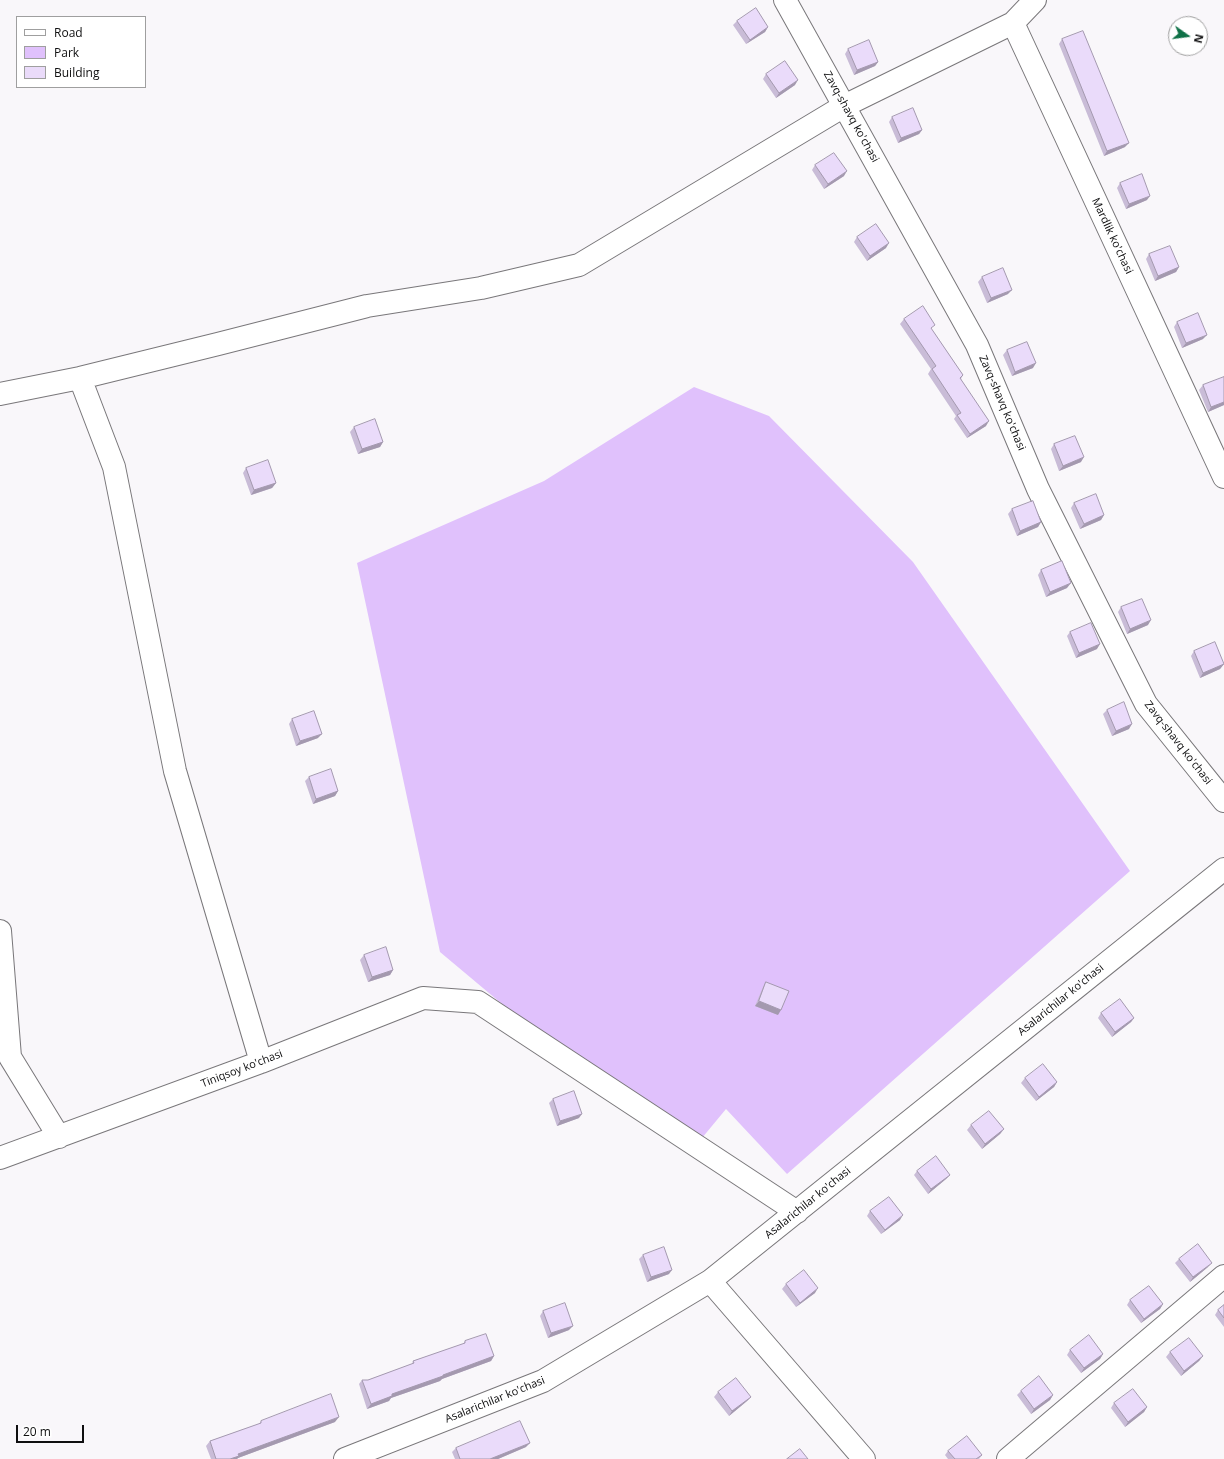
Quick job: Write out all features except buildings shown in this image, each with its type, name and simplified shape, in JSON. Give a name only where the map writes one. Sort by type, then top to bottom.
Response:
[{"type":"street","name":"Zavq-shavq ko'chasi","points":[[785,0],[977,344],[1038,489],[1146,704],[1224,801]]},
{"type":"street","points":[[0,394],[80,378],[367,306],[481,288],[579,265],[844,106],[1013,23],[1035,0]]},
{"type":"street","name":"Mardlik ko'chasi","points":[[1013,23],[1224,477]]},
{"type":"street","points":[[80,378],[114,467],[175,771],[261,1062]]},
{"type":"street","name":"Asalarichilar ko'chasi","points":[[345,1459],[543,1381],[710,1282],[1224,869]]},
{"type":"street","points":[[0,931],[10,1057],[59,1136]]},
{"type":"street","name":"Tiniqsoy ko'chasi","points":[[0,1158],[261,1062],[423,998],[478,1002],[797,1212]]},
{"type":"street","points":[[1008,1459],[1224,1276]]},
{"type":"street","points":[[710,1282],[864,1459]]},
{"type":"green space","points":[[694,387],[769,416],[913,562],[1130,871],[787,1174],[726,1109],[702,1138],[551,1045],[440,952],[357,563],[544,481]]}]
